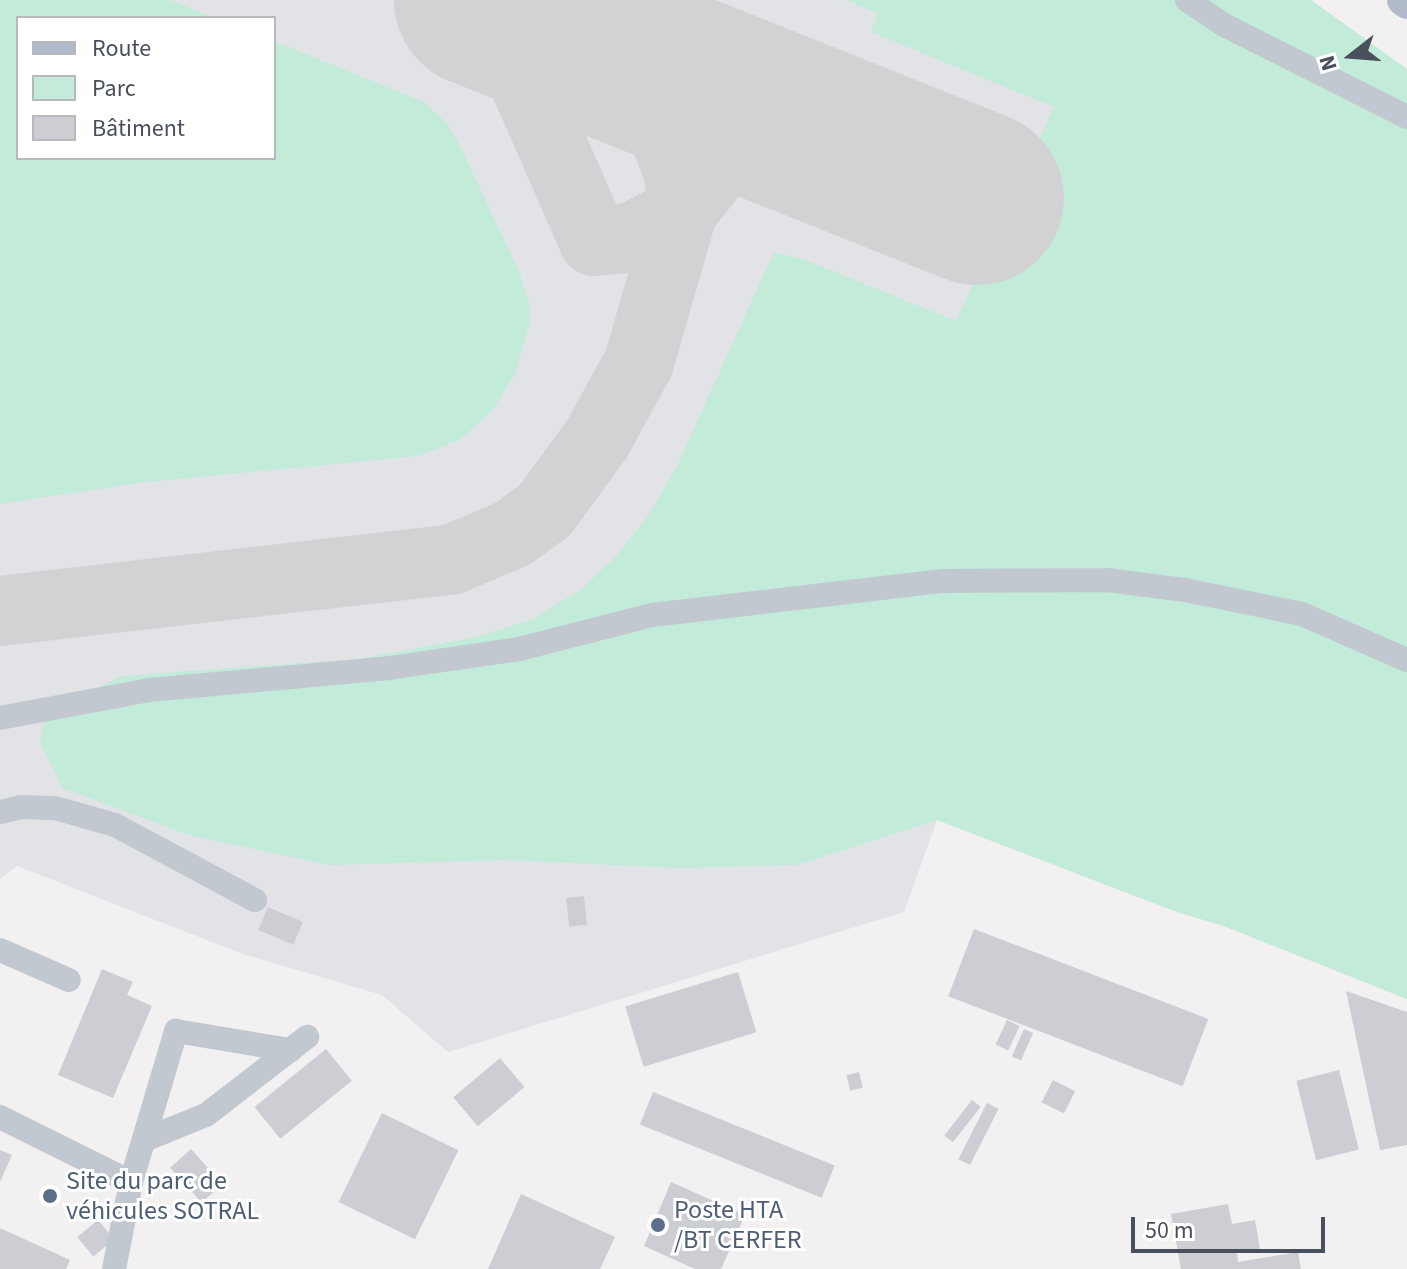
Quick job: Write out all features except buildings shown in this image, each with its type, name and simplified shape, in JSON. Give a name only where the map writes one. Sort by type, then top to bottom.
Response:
[{"type":"lane","points":[[1187,0],[1224,25],[1407,117]]},
{"type":"lane","points":[[0,718],[149,690],[389,668],[519,649],[652,615],[943,581],[1107,580],[1185,590],[1302,614],[1407,660]]},
{"type":"lane","points":[[0,812],[21,807],[55,808],[115,825],[255,900]]},
{"type":"lane","points":[[0,950],[69,980]]},
{"type":"lane","points":[[114,1269],[131,1182],[176,1031],[298,1044],[206,1115],[144,1140]]},
{"type":"lane","points":[[0,1117],[131,1182]]},
{"type":"shaded area","points":[[0,0],[1311,0],[1407,69],[1407,999],[1224,926],[1177,912],[937,820],[904,912],[448,1052],[382,995],[240,953],[17,866],[0,879]]},
{"type":"green space","points":[[0,0],[170,0],[210,16],[16,16],[16,160],[276,160],[276,42],[424,102],[448,124],[520,274],[530,307],[529,326],[515,374],[492,411],[459,440],[418,456],[138,483],[0,504]]},
{"type":"green space","points":[[845,0],[1311,0],[1407,69],[1407,999],[1224,926],[1177,912],[937,820],[797,865],[677,868],[507,860],[330,865],[192,836],[63,788],[40,742],[46,714],[121,676],[359,659],[476,637],[533,619],[583,588],[617,555],[648,516],[676,468],[774,252],[803,259],[956,321],[1054,107],[871,32],[878,13]]},
{"type":"taxiway","points":[[458,0],[503,42],[526,86],[594,241],[632,238],[683,210],[707,180],[722,140],[725,117],[718,95]]},
{"type":"taxiway","points":[[0,611],[453,559],[512,534],[545,510],[597,439],[639,362],[683,210],[679,174],[655,108],[621,74],[571,36]]},
{"type":"runway","points":[[481,0],[977,198]]},
{"type":"place","name":"Site du parc de véhicules SOTRAL","points":[[50,1196]]},
{"type":"place","name":"Poste HTA /BT CERFER","points":[[658,1225]]}]
